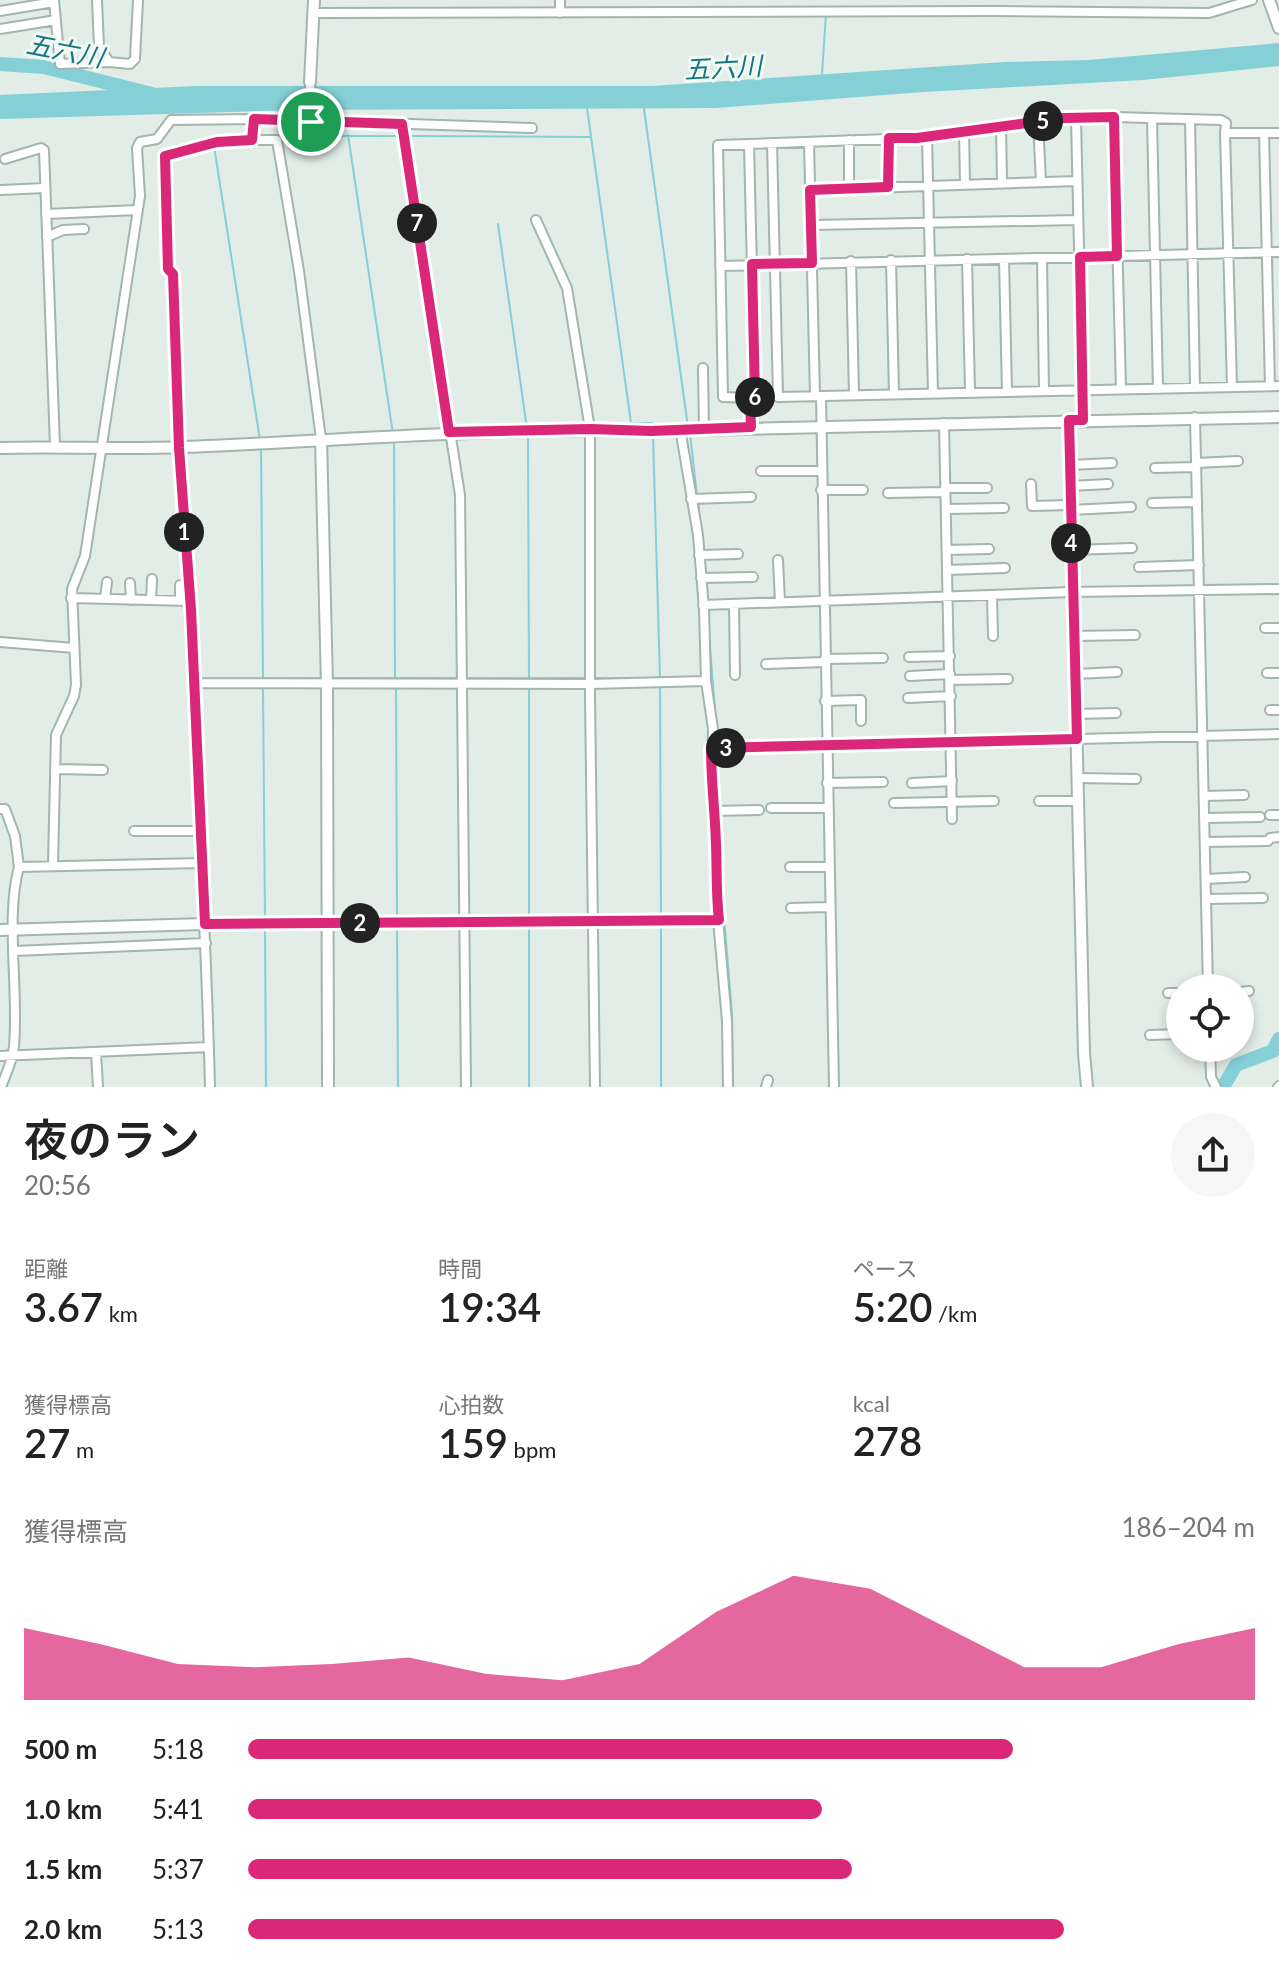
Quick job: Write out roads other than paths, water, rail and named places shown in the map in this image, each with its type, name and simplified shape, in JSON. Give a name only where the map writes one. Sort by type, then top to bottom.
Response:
[{"type":"street","points":[[97,0],[99,46],[109,62]]},
{"type":"street","points":[[0,11],[54,1],[60,64],[130,64],[135,59],[138,0]]},
{"type":"street","points":[[311,119],[314,0]]},
{"type":"street","points":[[560,0],[560,13]]},
{"type":"street","points":[[747,0],[747,11]]},
{"type":"street","points":[[996,0],[996,11]]},
{"type":"street","points":[[313,13],[1209,13],[1252,0]]},
{"type":"street","points":[[1270,2],[1279,28]]},
{"type":"street","points":[[0,29],[56,20]]},
{"type":"street","points":[[1114,117],[1121,389]]},
{"type":"street","points":[[749,144],[755,398],[723,397],[718,145],[927,137],[1038,121],[1114,117],[1221,120],[1226,123],[1232,387]]},
{"type":"street","points":[[1152,118],[1158,389]]},
{"type":"street","points":[[252,140],[254,119]]},
{"type":"street","points":[[53,864],[56,735],[74,696],[72,589],[85,556],[138,210],[137,148],[140,142],[157,139],[171,120],[311,119],[532,128]]},
{"type":"street","points":[[1076,119],[1083,420]]},
{"type":"street","points":[[1190,120],[1195,388]]},
{"type":"street","points":[[1038,121],[1041,182]]},
{"type":"street","points":[[402,124],[460,495],[466,1087]]},
{"type":"street","points":[[1001,126],[1002,183]]},
{"type":"street","points":[[964,131],[965,184]]},
{"type":"street","points":[[1225,133],[1279,133]]},
{"type":"street","points":[[772,143],[778,397],[1274,386],[1266,252],[1264,133]]},
{"type":"street","points":[[927,137],[933,393]]},
{"type":"street","points":[[888,187],[889,138]]},
{"type":"street","points":[[210,1087],[194,683],[185,601],[173,274],[168,269],[165,156],[214,143],[277,140],[299,271],[321,439],[327,685],[328,1087]]},
{"type":"street","points":[[849,140],[849,188]]},
{"type":"street","points":[[809,142],[820,425],[834,1087]]},
{"type":"street","points":[[5,159],[41,148],[44,150],[55,446]]},
{"type":"street","points":[[810,190],[1077,181]]},
{"type":"street","points":[[1,190],[45,188]]},
{"type":"street","points":[[46,214],[138,210]]},
{"type":"street","points":[[536,220],[567,288],[590,429],[595,1087]]},
{"type":"street","points":[[811,225],[1078,220]]},
{"type":"street","points":[[47,237],[63,230],[84,229]]},
{"type":"street","points":[[720,266],[1279,252]]},
{"type":"street","points":[[1042,258],[1044,391]]},
{"type":"street","points":[[967,259],[970,392]]},
{"type":"street","points":[[1004,259],[1007,392]]},
{"type":"street","points":[[891,260],[894,394]]},
{"type":"street","points":[[851,261],[854,395]]},
{"type":"street","points":[[703,368],[704,428]]},
{"type":"street","points":[[750,398],[751,427]]},
{"type":"street","points":[[1195,417],[1208,974]]},
{"type":"street","points":[[0,448],[179,448],[449,432],[651,431],[1279,417]]},
{"type":"street","points":[[1069,420],[1087,1087]]},
{"type":"street","points":[[944,423],[952,819]]},
{"type":"street","points":[[680,428],[699,555],[706,681],[713,729],[716,897],[727,1021],[728,1087]]},
{"type":"street","points":[[1155,468],[1238,461]]},
{"type":"street","points":[[1070,465],[1112,463]]},
{"type":"street","points":[[761,471],[821,471]]},
{"type":"street","points":[[1031,484],[1032,506],[1131,507]]},
{"type":"street","points":[[1070,486],[1108,484]]},
{"type":"street","points":[[888,493],[987,488]]},
{"type":"street","points":[[821,490],[863,490]]},
{"type":"street","points":[[691,499],[751,497]]},
{"type":"street","points":[[1152,503],[1197,502]]},
{"type":"street","points":[[946,509],[1004,508]]},
{"type":"street","points":[[1071,550],[1132,548]]},
{"type":"street","points":[[947,550],[989,549]]},
{"type":"street","points":[[699,555],[738,554]]},
{"type":"street","points":[[778,560],[780,602]]},
{"type":"street","points":[[1139,567],[1199,565]]},
{"type":"street","points":[[947,570],[1005,568]]},
{"type":"street","points":[[701,578],[753,577]]},
{"type":"street","points":[[151,600],[152,579]]},
{"type":"street","points":[[105,599],[107,582]]},
{"type":"street","points":[[130,583],[131,600]]},
{"type":"street","points":[[180,585],[185,601]]},
{"type":"street","points":[[703,605],[1072,592],[1279,589]]},
{"type":"street","points":[[992,595],[993,636]]},
{"type":"street","points":[[71,598],[185,601]]},
{"type":"street","points":[[734,604],[735,675]]},
{"type":"street","points":[[1265,628],[1279,628]]},
{"type":"street","points":[[1074,636],[1135,635]]},
{"type":"street","points":[[0,642],[74,648]]},
{"type":"street","points":[[909,657],[950,656]]},
{"type":"street","points":[[766,664],[883,658]]},
{"type":"street","points":[[1075,674],[1117,672]]},
{"type":"street","points":[[1267,673],[1279,673]]},
{"type":"street","points":[[910,676],[1008,679]]},
{"type":"street","points":[[194,683],[591,684],[706,681]]},
{"type":"street","points":[[908,698],[951,696]]},
{"type":"street","points":[[825,701],[861,700],[861,721]]},
{"type":"street","points":[[1076,714],[1116,713]]},
{"type":"street","points":[[711,748],[1279,734]]},
{"type":"street","points":[[55,769],[103,770]]},
{"type":"street","points":[[1078,778],[1136,779]]},
{"type":"street","points":[[912,783],[952,781]]},
{"type":"street","points":[[827,783],[883,782]]},
{"type":"street","points":[[1204,796],[1244,795]]},
{"type":"street","points":[[894,803],[994,801]]},
{"type":"street","points":[[1039,801],[1078,801]]},
{"type":"street","points":[[771,808],[828,808]]},
{"type":"street","points":[[0,809],[5,809],[15,836],[19,867],[14,929],[13,1055],[1,1087]]},
{"type":"street","points":[[713,811],[759,810]]},
{"type":"street","points":[[1205,818],[1270,816]]},
{"type":"street","points":[[134,831],[201,831]]},
{"type":"street","points":[[1205,842],[1268,841],[1279,837]]},
{"type":"street","points":[[19,867],[202,863]]},
{"type":"street","points":[[790,867],[829,867]]},
{"type":"street","points":[[1206,879],[1245,877]]},
{"type":"street","points":[[1206,899],[1263,898]]},
{"type":"street","points":[[791,908],[830,907]]},
{"type":"street","points":[[0,930],[205,924],[719,920]]},
{"type":"street","points":[[14,951],[206,943]]},
{"type":"street","points":[[1150,1035],[1166,1034]]},
{"type":"street","points":[[0,1056],[209,1047]]},
{"type":"street","points":[[96,1052],[98,1087]]},
{"type":"street","points":[[1210,1062],[1211,1077],[1216,1087]]},
{"type":"water","points":[[1279,43],[1279,66],[1143,80],[923,92],[716,108],[293,110],[0,119],[0,95],[196,86],[652,86],[1005,62],[1089,60]]},
{"type":"waterway","points":[[822,75],[826,13]]},
{"type":"waterway","name":"五六川","points":[[0,64],[44,67],[152,94]]},
{"type":"waterway","points":[[587,108],[631,423],[652,423],[652,426]]},
{"type":"waterway","points":[[644,109],[688,427]]},
{"type":"waterway","points":[[348,135],[393,434]]},
{"type":"waterway","points":[[161,150],[210,137],[250,136]]},
{"type":"waterway","points":[[261,136],[402,136]]},
{"type":"waterway","points":[[409,136],[590,137]]},
{"type":"waterway","points":[[214,146],[260,440]]},
{"type":"waterway","points":[[498,224],[527,429]]},
{"type":"waterway","points":[[690,434],[697,495]]},
{"type":"waterway","points":[[528,435],[529,681]]},
{"type":"waterway","points":[[653,436],[660,678]]},
{"type":"waterway","points":[[394,440],[395,682]]},
{"type":"waterway","points":[[261,446],[263,680]]},
{"type":"waterway","points":[[698,501],[700,523]]},
{"type":"waterway","points":[[709,636],[718,745]]},
{"type":"waterway","points":[[265,678],[322,678]]},
{"type":"waterway","points":[[333,678],[458,678]]},
{"type":"waterway","points":[[465,678],[586,678]]},
{"type":"waterway","points":[[593,678],[658,678]]},
{"type":"waterway","points":[[660,684],[661,918]]},
{"type":"waterway","points":[[263,686],[265,920]]},
{"type":"waterway","points":[[529,687],[529,917]]},
{"type":"waterway","points":[[396,688],[397,918]]},
{"type":"waterway","points":[[718,751],[718,809]]},
{"type":"waterway","points":[[719,815],[732,1014],[733,1087]]},
{"type":"waterway","points":[[661,924],[661,1087]]},
{"type":"waterway","points":[[265,926],[266,1087]]},
{"type":"waterway","points":[[529,927],[529,1087]]},
{"type":"waterway","points":[[397,928],[398,1087]]},
{"type":"waterway","points":[[1223,1087],[1236,1065],[1273,1051],[1279,1039]]}]
